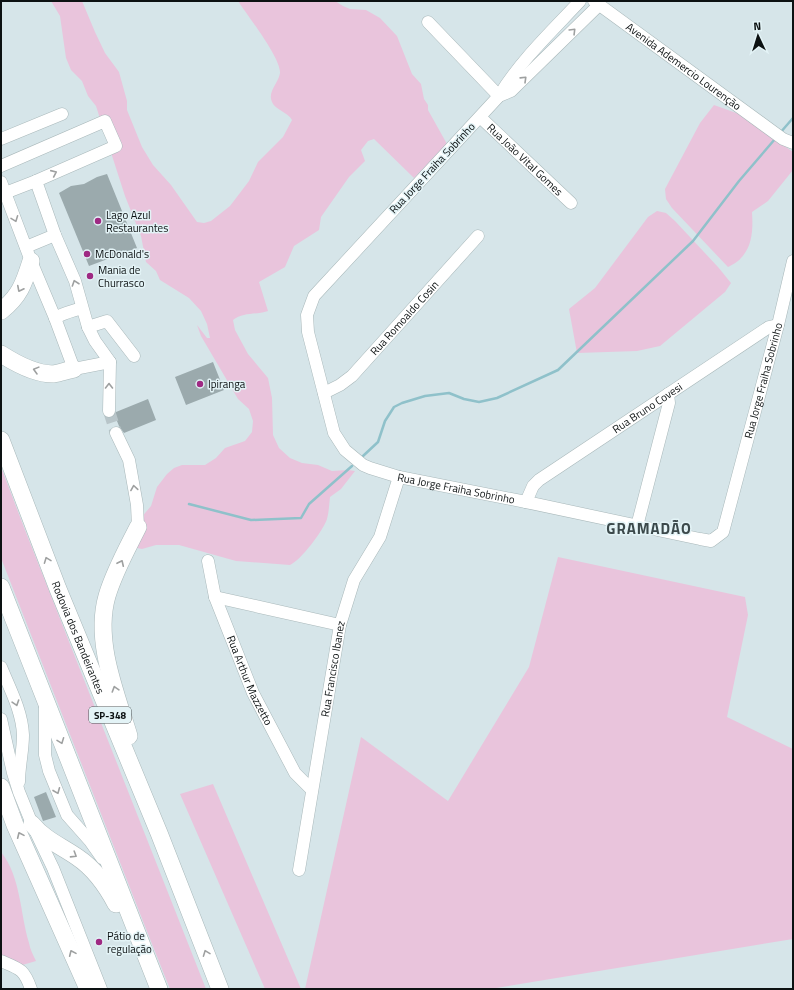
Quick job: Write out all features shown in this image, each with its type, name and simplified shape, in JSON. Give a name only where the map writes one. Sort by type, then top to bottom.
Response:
[{"type":"highway","points":[[1,311],[12,302],[21,289],[28,254]]},
{"type":"highway","points":[[1,354],[21,365],[38,371],[53,374],[74,369]]},
{"type":"highway","name":"Rodovia dos Bandeirantes","points":[[1,440],[58,589],[159,833],[220,989]]},
{"type":"highway","points":[[138,527],[113,580],[107,597],[103,634],[111,675],[159,833]]},
{"type":"highway","points":[[1,587],[159,989]]},
{"type":"highway","points":[[1,612],[45,698]]},
{"type":"highway","points":[[1,787],[15,825],[88,989]]},
{"type":"highway","points":[[32,824],[46,837],[85,862],[103,881],[159,989]]},
{"type":"street","points":[[499,96],[506,85],[537,47],[580,1]]},
{"type":"street","points":[[499,96],[511,91],[597,3]]},
{"type":"street","name":"Avenida Ademercio Lourenção","points":[[597,3],[783,138]]},
{"type":"street","points":[[428,22],[499,96]]},
{"type":"street","name":"Rua Jorge Fraiha Sobrinho","points":[[499,96],[314,296],[309,307],[307,323],[334,433],[345,450],[357,461],[370,468],[399,477],[712,541],[723,532],[778,325],[793,261]]},
{"type":"street","points":[[1,139],[62,114]]},
{"type":"street","name":"Rua João Vital Gomes","points":[[480,117],[571,202]]},
{"type":"street","points":[[1,166],[105,121],[116,146],[36,181],[3,188],[74,369],[110,362]]},
{"type":"street","points":[[36,181],[55,235],[75,281],[88,327],[95,341],[110,362],[109,411]]},
{"type":"street","points":[[28,254],[55,235]]},
{"type":"street","name":"Rua Romoaldo Cosin","points":[[324,393],[340,385],[352,376],[478,236]]},
{"type":"street","points":[[55,318],[62,314],[82,308]]},
{"type":"street","points":[[88,327],[107,321],[134,356]]},
{"type":"street","name":"Rua Bruno Covesi","points":[[526,502],[534,486],[539,480],[769,327],[778,325]]},
{"type":"street","points":[[637,526],[669,403],[668,394]]},
{"type":"street","points":[[116,433],[129,460],[137,505],[138,527]]},
{"type":"street","name":"Rua Francisco Ibanez","points":[[299,870],[340,626],[354,580],[380,538],[399,477]]},
{"type":"street","name":"Rua Arthur Mazzetto","points":[[208,561],[215,597],[253,693],[295,773],[312,790]]},
{"type":"street","points":[[215,597],[340,626]]},
{"type":"street","points":[[1,667],[14,699],[23,735],[19,770],[20,792]]},
{"type":"street","points":[[45,698],[46,755],[49,772],[67,814],[96,850],[125,902]]},
{"type":"street","points":[[1,719],[13,773],[20,792],[32,824],[53,868],[101,989]]},
{"type":"street","points":[[1,961],[22,970],[31,989]]},
{"type":"shaded area","points":[[51,1],[82,1],[105,53],[119,72],[127,101],[127,110],[142,147],[153,165],[171,185],[197,222],[204,223],[211,221],[230,206],[249,181],[258,162],[283,137],[292,120],[272,102],[272,91],[280,73],[279,66],[270,47],[238,1],[335,1],[350,9],[366,10],[380,18],[397,36],[412,74],[421,84],[424,99],[428,105],[428,110],[447,144],[414,178],[374,139],[368,141],[361,150],[365,161],[349,177],[321,217],[319,230],[294,246],[285,267],[259,282],[268,311],[237,317],[233,320],[235,330],[248,354],[268,378],[272,398],[273,435],[279,448],[290,458],[302,463],[318,465],[332,471],[355,471],[341,489],[330,497],[327,519],[316,538],[300,557],[290,565],[236,561],[179,545],[156,545],[142,549],[137,548],[136,543],[140,519],[151,506],[157,487],[167,474],[174,468],[182,465],[205,465],[216,458],[225,448],[245,441],[252,432],[253,421],[249,409],[238,399],[201,336],[197,325],[207,338],[210,338],[207,324],[201,311],[189,298],[160,280],[156,271],[146,262],[141,236],[125,196],[96,106],[88,96],[82,81],[71,70],[66,58],[60,16]]},
{"type":"shaded area","points":[[714,105],[739,114],[793,152],[793,170],[768,201],[752,212],[752,230],[748,248],[740,259],[728,267],[672,208],[666,199],[665,189],[700,123]]},
{"type":"shaded area","points":[[657,211],[666,213],[675,221],[731,283],[725,292],[660,346],[637,351],[577,353],[569,309],[595,288],[648,217]]},
{"type":"shaded area","points":[[1,467],[206,989],[170,989],[150,939],[1,558]]},
{"type":"shaded area","points":[[558,557],[745,597],[748,615],[727,717],[793,749],[793,939],[490,989],[305,989],[361,737],[448,801],[529,667]]},
{"type":"shaded area","points":[[213,784],[301,989],[265,989],[180,794]]},
{"type":"shaded area","points":[[1,852],[13,873],[29,945],[36,961],[19,966],[1,961]]},
{"type":"building","name":"Lago Azul Restaurantes","points":[[107,174],[137,248],[89,266],[59,193],[71,186],[84,184],[97,177]]},
{"type":"building","name":"Ipiranga","points":[[213,362],[224,390],[186,405],[175,377]]},
{"type":"building","points":[[148,399],[156,420],[124,433],[115,416],[116,412]]},
{"type":"building","points":[[46,792],[56,817],[43,821],[34,797]]},
{"type":"waterway","points":[[780,133],[793,118]]},
{"type":"waterway","points":[[363,456],[378,442],[385,421],[394,407],[402,403],[425,396],[449,393],[464,399],[479,402],[497,398],[558,370],[693,241],[739,181],[775,139]]},
{"type":"waterway","points":[[189,504],[251,520],[301,518],[309,504],[352,466]]},
{"type":"tunnel","points":[[109,411],[116,433]]},
{"type":"place","name":"Lago Azul Restaurantes","points":[[98,221]]},
{"type":"place","name":"McDonald's","points":[[87,254]]},
{"type":"place","name":"Mania de Churrasco","points":[[90,276]]},
{"type":"place","name":"Ipiranga","points":[[200,384]]},
{"type":"place","name":"Pátio de regulação","points":[[99,942]]},
{"type":"district","name":"GRAMADÃO","points":[[649,528]]}]
